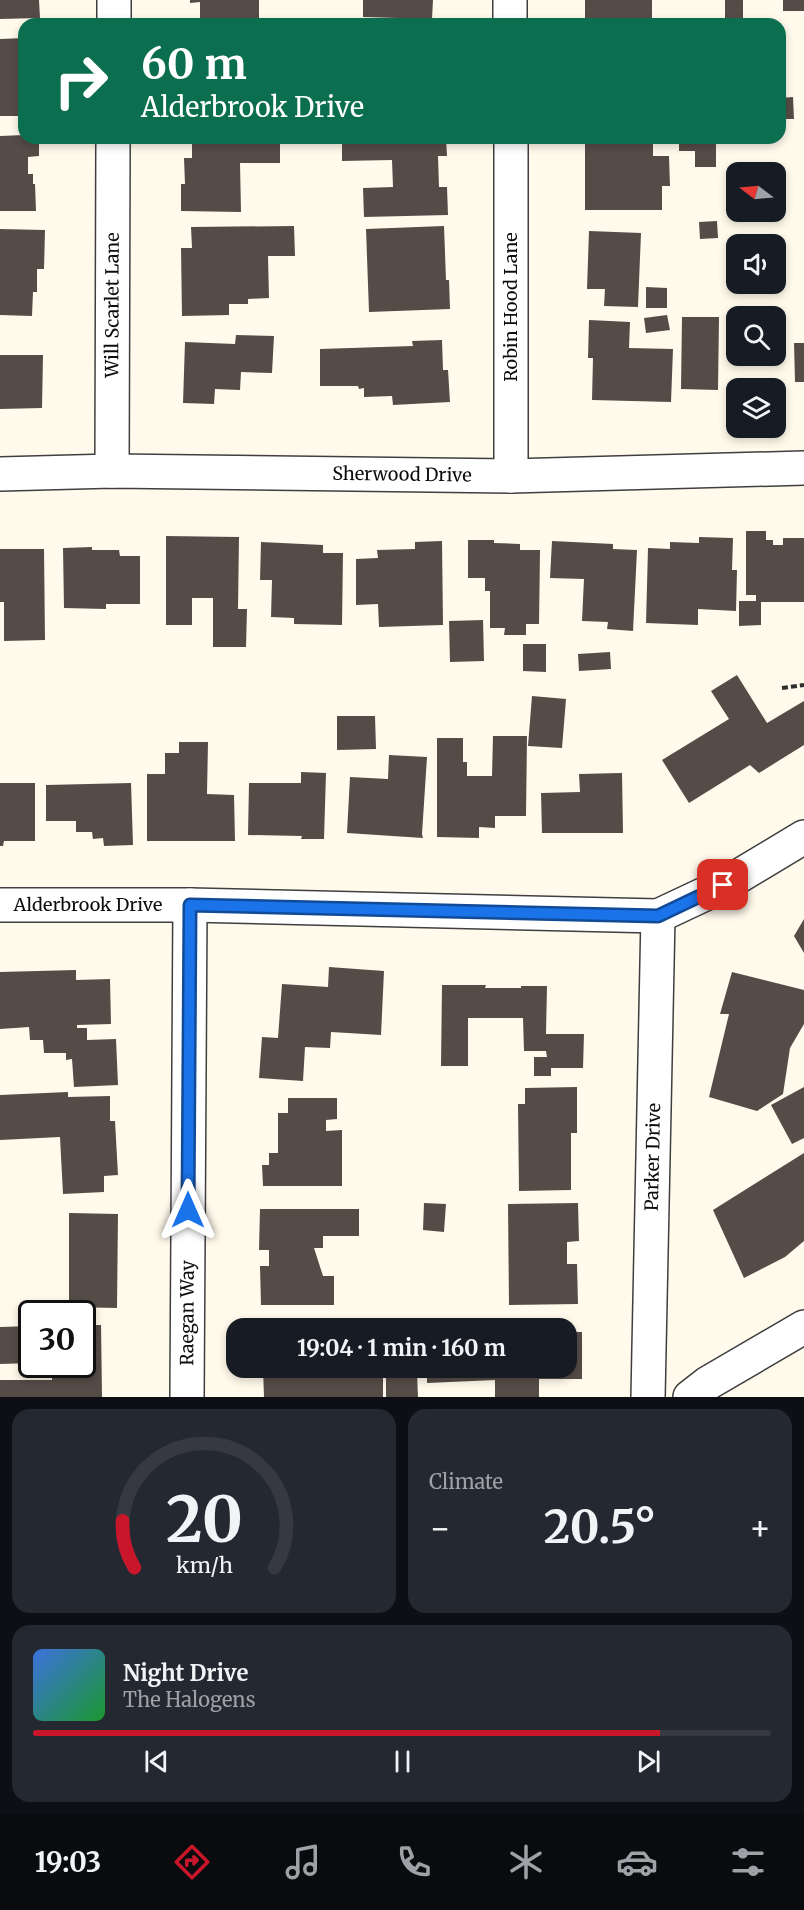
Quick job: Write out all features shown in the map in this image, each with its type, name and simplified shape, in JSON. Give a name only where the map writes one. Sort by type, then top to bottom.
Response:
[{"type":"street","points":[[114,0],[114,18]]},
{"type":"street","points":[[510,0],[510,18]]},
{"type":"street","name":"Will Scarlet Lane","points":[[112,471],[113,144]]},
{"type":"street","name":"Robin Hood Lane","points":[[511,144],[511,476]]},
{"type":"street","name":"Sherwood Drive","points":[[0,474],[112,471],[511,476],[804,468]]},
{"type":"street","name":"Alderbrook Drive","points":[[0,905],[190,905],[658,916],[723,885],[804,837]]},
{"type":"street","name":"Raegan Way","points":[[187,1397],[190,905]]},
{"type":"street","name":"Parker Drive","points":[[648,1397],[658,916]]},
{"type":"street","points":[[690,1397],[708,1383],[804,1327]]},
{"type":"path","points":[[782,688],[804,685]]},
{"type":"building","points":[[0,0],[39,0],[40,18],[0,19]]},
{"type":"building","points":[[190,0],[259,0],[259,18],[200,18],[200,2],[190,3]]},
{"type":"building","points":[[363,0],[433,0],[432,18],[363,17]]},
{"type":"building","points":[[585,0],[652,0],[652,18],[585,18]]},
{"type":"building","points":[[725,0],[743,0],[743,18],[725,18]]},
{"type":"building","points":[[783,0],[804,0],[804,11],[783,11]]},
{"type":"building","points":[[18,38],[18,116],[0,116],[0,39]]},
{"type":"building","points":[[793,97],[794,119],[786,119],[786,98]]},
{"type":"building","points":[[18,135],[18,144],[39,144],[39,156],[28,157],[28,174],[33,174],[33,184],[35,184],[36,211],[0,211],[0,136]]},
{"type":"building","points":[[192,144],[280,144],[280,163],[240,163],[241,212],[181,211],[181,184],[185,184],[184,158],[192,158]]},
{"type":"building","points":[[342,144],[446,144],[447,156],[438,156],[439,187],[447,187],[448,215],[364,217],[363,188],[393,187],[392,160],[342,161]]},
{"type":"building","points":[[585,144],[653,144],[653,156],[669,156],[670,186],[662,186],[662,210],[585,210]]},
{"type":"building","points":[[679,144],[716,144],[716,167],[695,167],[695,151],[679,151]]},
{"type":"building","points":[[717,221],[718,238],[700,239],[699,222]]},
{"type":"building","points":[[294,226],[295,256],[268,256],[269,298],[248,299],[248,304],[229,304],[229,315],[182,316],[181,248],[192,248],[191,227]]},
{"type":"building","points":[[444,226],[446,280],[449,280],[450,309],[369,312],[366,229]]},
{"type":"building","points":[[0,229],[45,230],[44,269],[37,269],[37,292],[33,292],[32,316],[0,315]]},
{"type":"building","points":[[589,231],[641,233],[638,307],[604,306],[605,289],[587,289]]},
{"type":"building","points":[[646,287],[667,288],[667,308],[646,308]]},
{"type":"building","points":[[667,315],[670,330],[646,333],[644,318]]},
{"type":"building","points":[[682,317],[719,317],[718,390],[681,389]]},
{"type":"building","points":[[589,320],[630,322],[629,348],[673,349],[671,402],[592,400],[593,358],[588,358]]},
{"type":"building","points":[[236,335],[274,336],[272,373],[241,372],[240,390],[215,389],[214,404],[183,403],[185,342],[235,344]]},
{"type":"building","points":[[442,340],[443,370],[448,370],[450,402],[393,405],[392,396],[364,397],[364,388],[359,389],[358,386],[320,386],[320,349],[413,346],[412,341]]},
{"type":"building","points":[[794,343],[804,343],[804,382],[795,382]]},
{"type":"building","points":[[0,355],[43,355],[42,408],[0,409]]},
{"type":"building","points":[[746,531],[766,531],[766,540],[773,540],[773,545],[783,545],[783,538],[804,538],[804,602],[761,602],[761,625],[739,626],[739,601],[756,601],[756,595],[746,595]]},
{"type":"building","points":[[166,536],[239,537],[238,609],[247,609],[246,647],[213,647],[213,598],[192,598],[192,625],[166,625]]},
{"type":"building","points":[[699,537],[733,538],[732,570],[737,570],[736,611],[698,609],[698,625],[646,623],[648,548],[670,549],[670,542],[699,543]]},
{"type":"building","points":[[468,540],[494,540],[494,543],[520,544],[520,550],[540,550],[539,624],[526,624],[526,635],[504,635],[505,628],[490,628],[490,591],[485,591],[485,578],[468,578]]},
{"type":"building","points":[[442,541],[443,625],[379,627],[378,604],[356,605],[356,559],[378,558],[377,550],[415,549],[415,542]]},
{"type":"building","points":[[552,541],[613,544],[613,549],[637,550],[633,631],[607,629],[608,622],[582,621],[584,579],[550,578]]},
{"type":"building","points":[[261,542],[323,545],[323,553],[343,553],[342,625],[294,624],[294,618],[271,617],[272,580],[260,580]]},
{"type":"building","points":[[92,547],[92,550],[119,550],[120,556],[140,556],[140,604],[106,604],[106,609],[64,608],[63,548]]},
{"type":"building","points":[[0,549],[44,549],[45,640],[4,641],[4,602],[0,602]]},
{"type":"building","points":[[483,620],[484,661],[450,662],[449,621]]},
{"type":"building","points":[[523,644],[546,644],[546,672],[523,671]]},
{"type":"building","points":[[610,652],[611,669],[579,671],[578,654]]},
{"type":"building","points":[[737,675],[767,723],[804,701],[804,745],[759,773],[750,765],[689,803],[662,760],[729,719],[711,691]]},
{"type":"building","points":[[532,696],[566,699],[562,748],[528,746]]},
{"type":"building","points":[[337,716],[375,716],[376,749],[337,750]]},
{"type":"building","points":[[493,736],[527,736],[526,816],[495,816],[495,828],[479,827],[479,838],[437,837],[437,738],[463,738],[463,762],[467,762],[467,776],[492,776]]},
{"type":"building","points":[[179,742],[208,742],[207,794],[234,795],[235,841],[147,841],[147,774],[165,774],[165,753],[179,753]]},
{"type":"building","points":[[389,755],[427,757],[423,838],[347,833],[350,777],[388,779]]},
{"type":"building","points":[[301,772],[326,773],[324,839],[301,839],[302,836],[248,835],[249,783],[301,783]]},
{"type":"building","points":[[622,773],[623,833],[542,833],[541,793],[580,792],[579,774]]},
{"type":"building","points":[[0,783],[35,783],[35,841],[4,841],[3,846],[0,846]]},
{"type":"building","points":[[131,783],[133,845],[104,846],[103,838],[93,839],[92,832],[76,832],[76,821],[46,821],[46,785]]},
{"type":"building","points":[[804,919],[804,953],[794,936]]},
{"type":"building","points":[[329,967],[384,971],[381,1035],[331,1032],[330,1048],[305,1047],[303,1081],[259,1078],[262,1037],[278,1038],[282,984],[328,987]]},
{"type":"building","points":[[76,970],[76,980],[110,979],[111,1024],[77,1025],[77,1028],[87,1028],[87,1040],[116,1039],[118,1085],[74,1087],[72,1059],[66,1060],[66,1053],[44,1053],[43,1040],[30,1040],[29,1027],[0,1029],[0,972]]},
{"type":"building","points":[[732,972],[804,990],[804,1024],[790,1048],[783,1094],[757,1111],[709,1097],[729,1014],[720,1014]]},
{"type":"building","points":[[442,985],[486,985],[485,988],[547,986],[546,1034],[584,1034],[583,1068],[551,1068],[551,1076],[534,1076],[534,1057],[547,1057],[546,1051],[524,1051],[523,1018],[468,1018],[468,1066],[441,1066]]},
{"type":"building","points":[[577,1087],[577,1133],[571,1133],[571,1190],[519,1191],[518,1104],[525,1104],[525,1088]]},
{"type":"building","points":[[804,1087],[804,1138],[792,1144],[771,1105]]},
{"type":"building","points":[[68,1092],[68,1097],[110,1096],[110,1121],[115,1121],[118,1175],[104,1176],[104,1192],[63,1194],[60,1137],[0,1140],[0,1095]]},
{"type":"building","points":[[288,1098],[337,1098],[337,1119],[326,1120],[326,1131],[342,1130],[342,1186],[263,1186],[262,1165],[269,1165],[269,1153],[278,1153],[278,1113],[288,1113]]},
{"type":"building","points":[[804,1153],[804,1241],[785,1257],[744,1278],[713,1210]]},
{"type":"building","points":[[424,1203],[446,1204],[444,1232],[423,1230]]},
{"type":"building","points":[[578,1203],[579,1241],[567,1242],[567,1264],[577,1264],[578,1304],[509,1305],[508,1204]]},
{"type":"building","points":[[260,1209],[359,1209],[359,1236],[323,1236],[323,1248],[314,1248],[323,1276],[334,1276],[334,1305],[261,1305],[260,1266],[269,1266],[269,1250],[259,1250]]},
{"type":"building","points":[[69,1213],[118,1214],[117,1308],[96,1308],[96,1300],[69,1300]]},
{"type":"building","points":[[96,1325],[101,1325],[102,1397],[0,1397],[0,1380],[52,1380],[52,1378],[96,1378]]},
{"type":"building","points":[[18,1326],[18,1363],[0,1364],[0,1327]]},
{"type":"building","points":[[577,1332],[582,1332],[582,1379],[539,1379],[539,1397],[495,1397],[495,1380],[427,1383],[427,1378],[577,1378]]},
{"type":"building","points":[[263,1378],[383,1378],[383,1397],[264,1397]]},
{"type":"building","points":[[386,1378],[417,1378],[418,1397],[386,1397]]},
{"type":"route","points":[[188,1210],[190,905],[658,916],[723,885]]}]
